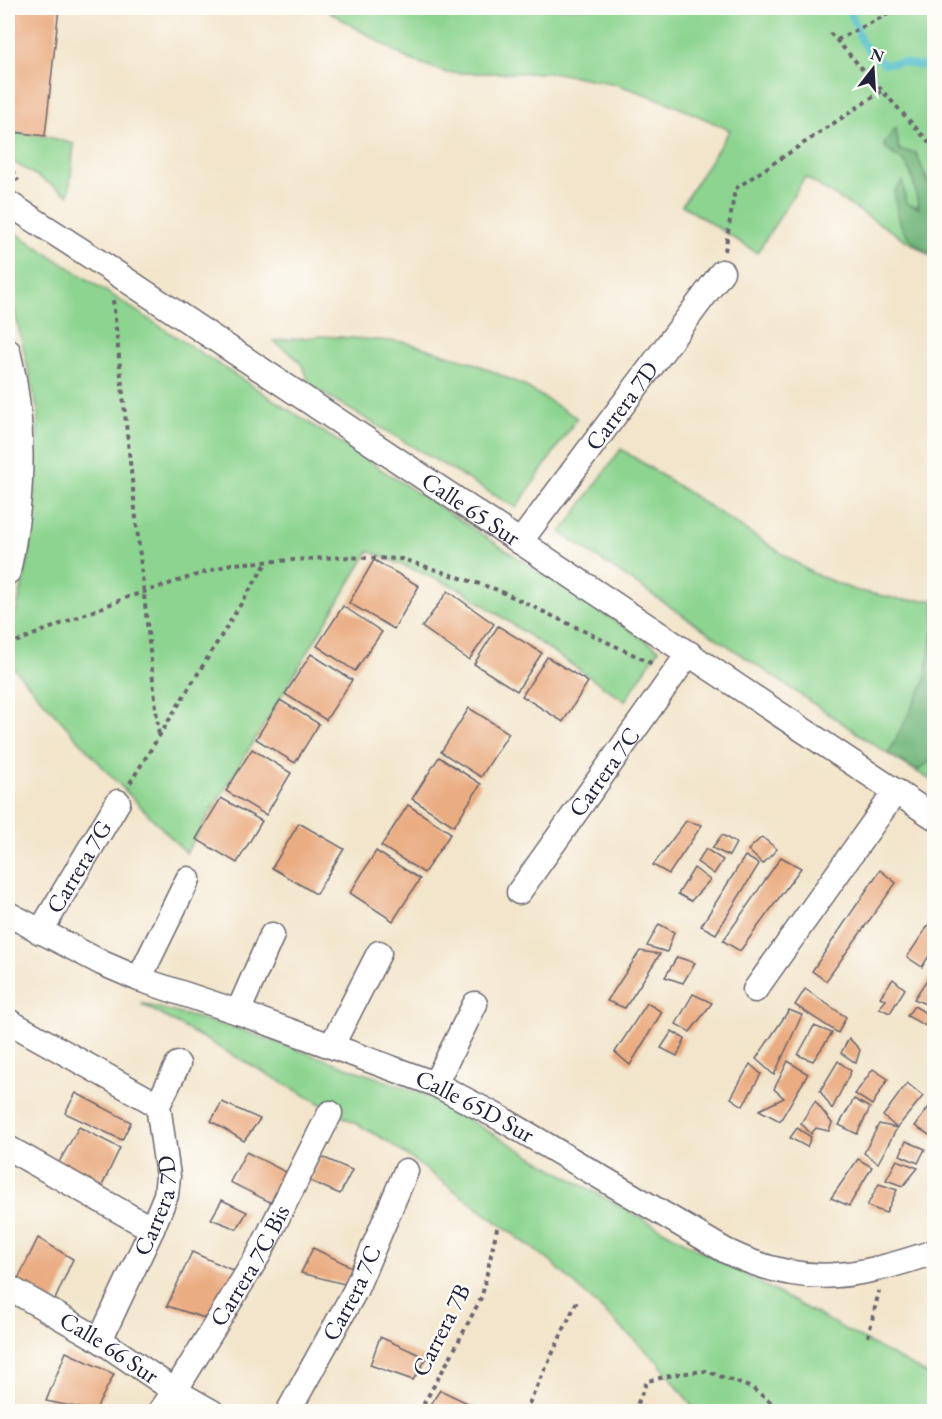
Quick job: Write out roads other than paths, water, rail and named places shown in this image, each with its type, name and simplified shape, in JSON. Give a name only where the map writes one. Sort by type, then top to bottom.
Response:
[{"type":"street","name":"Calle 65 Sur","points":[[15,196],[110,269],[934,817]]},
{"type":"street","name":"Carrera 7D","points":[[520,542],[722,272]]},
{"type":"street","points":[[8,351],[14,376],[20,455],[17,520],[8,572]]},
{"type":"street","name":"Carrera 7C","points":[[519,892],[689,653]]},
{"type":"street","points":[[755,990],[896,791]]},
{"type":"street","name":"Carrera 7G","points":[[40,932],[118,802]]},
{"type":"street","points":[[139,979],[188,879]]},
{"type":"street","name":"Calle 65D Sur","points":[[8,914],[102,963],[139,979],[332,1045],[435,1084],[502,1119],[741,1258],[773,1270],[808,1276],[852,1275],[885,1268],[934,1252]]},
{"type":"street","points":[[238,1012],[272,935]]},
{"type":"street","points":[[332,1045],[379,953]]},
{"type":"street","points":[[435,1084],[475,1004]]},
{"type":"street","points":[[8,1022],[158,1105],[178,1064]]},
{"type":"street","name":"Carrera 7D","points":[[100,1340],[153,1229],[166,1195],[168,1176],[158,1105]]},
{"type":"street","name":"Carrera 7C Bis","points":[[160,1412],[259,1254],[330,1113]]},
{"type":"street","points":[[8,1148],[153,1229]]},
{"type":"street","name":"Carrera 7C","points":[[288,1412],[355,1291],[406,1171]]},
{"type":"street","name":"Calle 66 Sur","points":[[8,1287],[100,1340],[175,1391],[212,1412]]},
{"type":"waterway","points":[[849,8],[861,40],[871,54],[885,64],[901,62],[919,66],[931,65],[934,60]]}]
